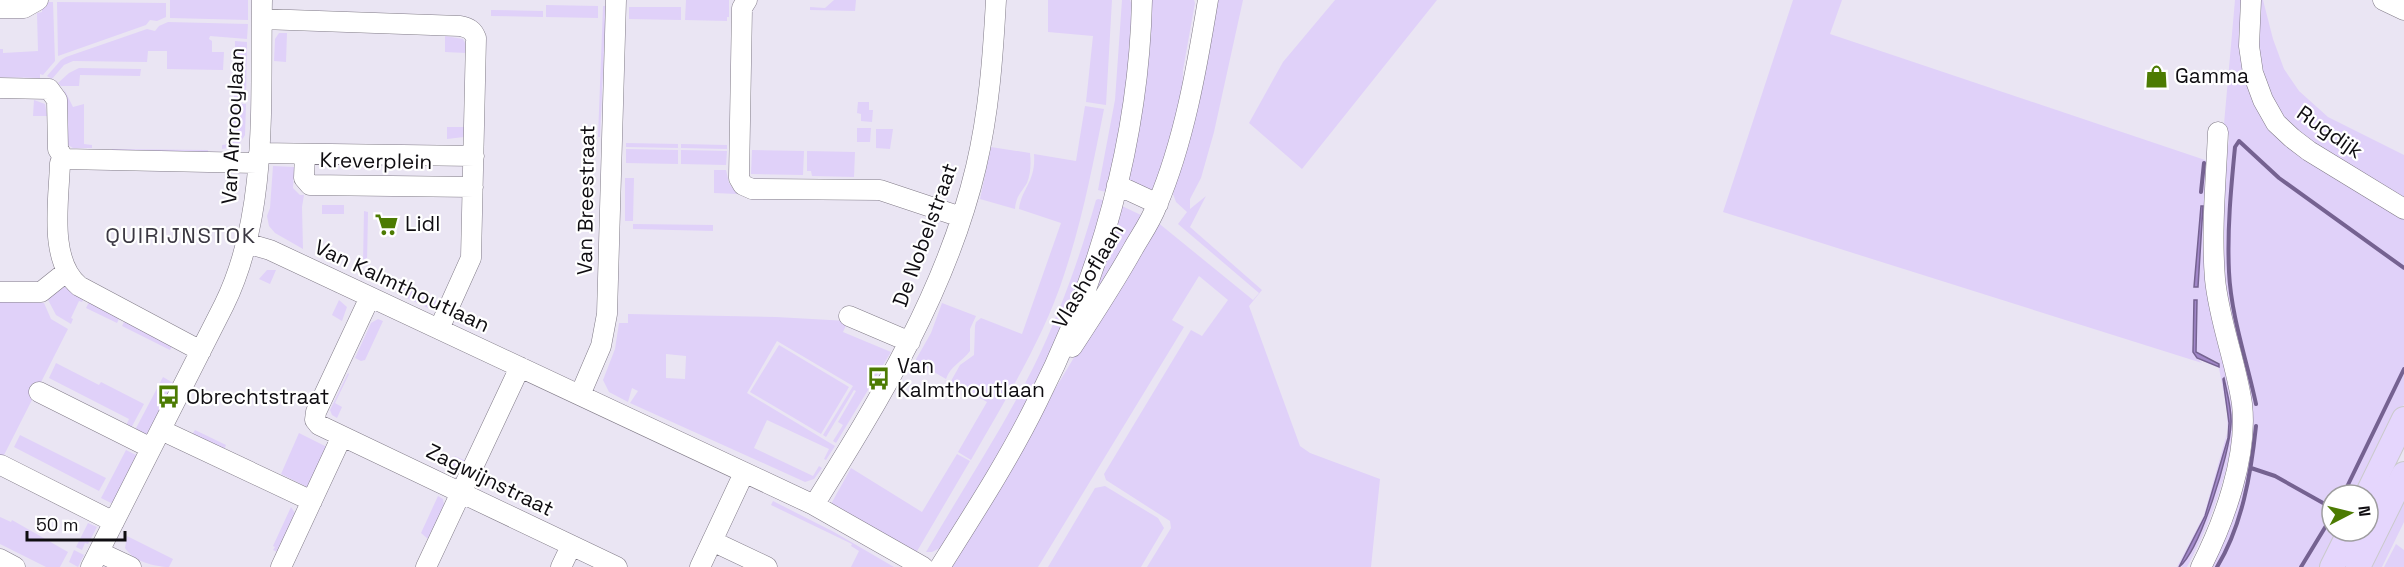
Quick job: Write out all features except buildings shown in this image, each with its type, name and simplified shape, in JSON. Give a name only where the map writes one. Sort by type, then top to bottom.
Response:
[{"type":"main road","points":[[2373,483],[2404,419]]},
{"type":"main road","points":[[2358,567],[2404,474]]},
{"type":"main road","points":[[2332,567],[2344,543]]},
{"type":"street","points":[[0,8],[24,8],[38,0]]},
{"type":"street","name":"Van Breestraat","points":[[580,395],[601,346],[607,314],[616,0]]},
{"type":"street","points":[[747,0],[742,8],[739,178],[743,185],[752,189],[880,190],[961,217]]},
{"type":"street","name":"De Nobelstraat","points":[[814,505],[884,392],[940,275],[961,217],[976,167],[986,114],[993,59],[996,0]]},
{"type":"street","name":"Vlashoflaan","points":[[940,567],[998,475],[1037,403],[1081,302],[1117,185],[1134,102],[1142,35],[1142,0]]},
{"type":"street","name":"Vlashoflaan","points":[[1037,403],[1113,285],[1158,204],[1172,165],[1188,100],[1208,0]]},
{"type":"street","name":"Rugdijk","points":[[2251,0],[2249,46],[2253,73],[2263,100],[2276,123],[2309,151],[2404,209]]},
{"type":"street","points":[[2383,0],[2404,10]]},
{"type":"street","points":[[262,9],[468,28],[474,32],[476,38],[471,258],[439,329]]},
{"type":"street","name":"Van Anrooylaan","points":[[95,559],[201,351],[240,267],[255,203],[262,9]]},
{"type":"street","points":[[0,88],[49,89],[57,100],[58,149],[64,159]]},
{"type":"street","points":[[2201,567],[2222,519],[2233,483],[2240,449],[2242,421],[2240,392],[2218,304],[2215,278],[2218,132]]},
{"type":"street","points":[[201,351],[79,286],[66,272],[58,245],[60,163],[64,159],[258,158],[305,154],[474,149]]},
{"type":"street","name":"Kreverplein","points":[[305,154],[304,178],[310,185],[473,188]]},
{"type":"street","points":[[1117,185],[1158,204]]},
{"type":"street","name":"Van Kalmthoutlaan","points":[[246,243],[270,250],[814,505],[923,567]]},
{"type":"street","points":[[0,292],[40,292],[66,272]]},
{"type":"street","name":"Zagwijnstraat","points":[[370,297],[316,412],[315,420],[319,425],[617,567]]},
{"type":"street","name":"De Nobelstraat","points":[[849,316],[909,342]]},
{"type":"street","points":[[426,567],[520,367]]},
{"type":"street","points":[[39,392],[152,448]]},
{"type":"street","points":[[161,430],[312,501]]},
{"type":"street","points":[[281,567],[342,436]]},
{"type":"street","points":[[2,465],[114,522]]},
{"type":"street","points":[[700,567],[744,473]]},
{"type":"street","points":[[712,541],[767,567]]},
{"type":"street","points":[[561,567],[571,546]]},
{"type":"street","points":[[0,559],[15,567]]},
{"type":"street","points":[[95,559],[131,567]]},
{"type":"shaded area","points":[[170,0],[248,0],[248,20],[170,18]]},
{"type":"shaded area","points":[[686,0],[729,0],[729,17],[727,21],[685,20]]},
{"type":"shaded area","points":[[834,0],[856,0],[855,11],[810,10],[810,7],[825,8]]},
{"type":"shaded area","points":[[1048,0],[1112,0],[1106,105],[1086,102],[1093,36],[1048,32]]},
{"type":"shaded area","points":[[1122,0],[1130,0],[1133,36],[1127,93],[1110,193],[1098,190],[1115,100]]},
{"type":"shaded area","points":[[1150,0],[1194,0],[1195,3],[1183,70],[1182,102],[1156,193],[1129,182]]},
{"type":"shaded area","points":[[1218,0],[1243,0],[1214,132],[1201,178],[1190,199],[1190,209],[1206,196],[1190,227],[1262,290],[1249,306],[1300,446],[1310,453],[1380,479],[1371,567],[1147,567],[1171,528],[1170,521],[1106,480],[1104,474],[1191,330],[1202,336],[1228,300],[1199,276],[1172,320],[1184,327],[1038,567],[948,567],[1156,221],[1253,300],[1259,293],[1178,224],[1187,212],[1176,202],[1173,194],[1207,64]]},
{"type":"shaded area","points":[[1335,0],[1437,0],[1302,169],[1249,123],[1283,62]]},
{"type":"shaded area","points":[[1793,0],[1842,0],[1830,34],[2211,162],[2210,304],[2230,390],[2234,420],[2228,463],[2205,531],[2187,567],[2181,567],[2206,518],[2213,495],[2199,530],[2177,567],[2204,515],[2227,433],[2227,411],[2219,368],[2198,359],[2202,363],[1723,212]],"holes":[[[2202,206],[2198,287],[2197,271]],[[2194,301],[2197,301],[2196,352],[2216,361],[2219,367],[2197,358],[2192,345]],[[2227,404],[2231,421],[2226,452],[2222,466],[2228,424]]]},
{"type":"shaded area","points":[[2235,0],[2244,0],[2257,99],[2404,216],[2404,404],[2365,483],[2320,483],[2320,543],[2335,543],[2322,567],[2208,567],[2242,476],[2223,277],[2222,214],[2229,136],[2224,124]]},
{"type":"shaded area","points":[[2256,0],[2263,0],[2284,69],[2299,91],[2328,117],[2404,155],[2404,202],[2356,174],[2310,143],[2274,103],[2262,79],[2256,51]]},
{"type":"shaded area","points":[[42,2],[53,2],[55,61],[43,75],[40,74],[40,78],[0,77],[0,49],[3,49],[3,53],[38,51],[37,13],[42,12]]},
{"type":"shaded area","points":[[57,2],[166,3],[166,17],[157,21],[150,20],[146,25],[58,56]]},
{"type":"shaded area","points":[[546,5],[598,6],[598,18],[546,17]]},
{"type":"shaded area","points":[[603,6],[606,6],[600,137],[598,137]]},
{"type":"shaded area","points":[[629,7],[681,7],[681,20],[629,19]]},
{"type":"shaded area","points":[[491,10],[543,11],[543,17],[491,16]]},
{"type":"shaded area","points":[[168,22],[248,24],[247,39],[210,36],[212,52],[224,52],[223,70],[167,69],[167,51],[148,51],[147,62],[73,61],[64,65],[52,79],[47,76],[66,57],[147,29],[155,31],[159,26]]},
{"type":"shaded area","points":[[279,33],[287,33],[286,62],[274,61],[275,39]]},
{"type":"shaded area","points":[[445,36],[463,39],[466,53],[445,52]]},
{"type":"shaded area","points":[[235,41],[247,42],[246,101],[234,101]]},
{"type":"shaded area","points":[[79,68],[141,69],[140,76],[80,75],[79,86],[61,86],[58,83]]},
{"type":"shaded area","points":[[64,89],[73,107],[84,104],[84,144],[92,145],[92,148],[73,148],[68,145],[67,102]]},
{"type":"shaded area","points":[[34,100],[45,104],[47,116],[33,116]]},
{"type":"shaded area","points":[[858,102],[869,102],[869,110],[873,110],[872,122],[861,121],[861,114],[857,113]]},
{"type":"shaded area","points":[[231,104],[246,104],[245,135],[238,146],[222,149],[222,145],[230,144]]},
{"type":"shaded area","points":[[1085,106],[1104,109],[1082,214],[1064,275],[1034,346],[971,460],[958,452],[987,402],[951,381],[960,365],[974,355],[975,326],[981,318],[1022,334],[1061,223],[1019,209],[1021,201],[1033,171],[1034,154],[1076,161]]},
{"type":"shaded area","points":[[447,127],[464,127],[464,137],[447,139]]},
{"type":"shaded area","points":[[857,128],[871,128],[870,142],[857,142]]},
{"type":"shaded area","points":[[876,129],[893,129],[890,149],[876,148]]},
{"type":"shaded area","points":[[626,143],[678,144],[678,148],[626,147]]},
{"type":"shaded area","points":[[681,144],[727,145],[727,149],[681,148]]},
{"type":"shaded area","points":[[991,147],[1030,153],[1027,183],[1018,198],[1015,209],[980,199]]},
{"type":"shaded area","points":[[112,149],[208,150],[207,156],[112,154]]},
{"type":"shaded area","points":[[626,149],[678,150],[678,164],[626,163]]},
{"type":"shaded area","points":[[681,150],[727,151],[726,165],[681,164]]},
{"type":"shaded area","points":[[752,150],[804,151],[803,175],[751,174]]},
{"type":"shaded area","points":[[807,151],[855,152],[854,177],[812,176],[811,171],[807,171]]},
{"type":"shaded area","points":[[273,166],[294,167],[293,188],[300,195],[304,195],[303,249],[275,233],[269,226],[267,216],[270,208]]},
{"type":"shaded area","points":[[714,170],[726,170],[729,183],[737,194],[714,193]]},
{"type":"shaded area","points":[[625,178],[634,178],[633,221],[625,221]]},
{"type":"shaded area","points":[[1098,199],[1108,201],[1080,291],[1011,435],[942,547],[926,552],[995,437],[1034,366],[1061,305]]},
{"type":"shaded area","points":[[322,205],[344,205],[344,214],[322,214]]},
{"type":"shaded area","points":[[1122,206],[1143,216],[1093,296]]},
{"type":"shaded area","points":[[2201,206],[2203,206],[2198,287],[2194,287]]},
{"type":"shaded area","points":[[364,211],[368,212],[367,264],[363,264]]},
{"type":"shaded area","points":[[633,224],[713,225],[713,231],[633,229]]},
{"type":"shaded area","points":[[267,270],[276,270],[270,284],[259,279]]},
{"type":"shaded area","points":[[62,282],[86,295],[82,302],[79,301],[71,318],[73,319],[71,324],[56,315],[45,294]]},
{"type":"shaded area","points":[[404,286],[443,304],[439,313],[400,295]]},
{"type":"shaded area","points":[[339,300],[347,307],[342,321],[332,315]]},
{"type":"shaded area","points":[[2194,300],[2197,300],[2196,352],[2219,364],[2219,367],[2197,358],[2193,352]]},
{"type":"shaded area","points":[[0,302],[44,303],[51,319],[68,329],[2,459],[0,457]]},
{"type":"shaded area","points":[[89,302],[120,317],[117,323],[86,308]]},
{"type":"shaded area","points":[[942,303],[976,316],[970,329],[970,351],[951,370],[946,379],[915,361],[931,333]]},
{"type":"shaded area","points":[[628,314],[848,321],[843,332],[891,352],[836,443],[833,441],[843,425],[838,422],[856,391],[854,390],[826,437],[823,435],[853,386],[777,341],[747,393],[835,446],[826,460],[824,459],[829,449],[767,420],[754,448],[813,476],[819,466],[822,468],[814,479],[805,482],[630,403],[638,391],[632,388],[628,402],[609,392],[603,380],[615,349],[619,323],[628,323]],"holes":[[[666,354],[686,356],[685,379],[666,378]]]},
{"type":"shaded area","points":[[378,319],[383,321],[365,360],[361,361],[355,358],[371,323]]},
{"type":"shaded area","points":[[125,320],[173,345],[170,350],[122,326]]},
{"type":"shaded area","points":[[779,345],[849,387],[821,434],[750,392]]},
{"type":"shaded area","points":[[56,363],[144,404],[130,430],[125,428],[129,419],[49,378]]},
{"type":"shaded area","points":[[348,373],[335,403],[342,407],[337,418],[330,410]]},
{"type":"shaded area","points":[[163,377],[175,384],[148,436],[144,434],[142,436],[134,432]]},
{"type":"shaded area","points":[[2224,378],[2231,418],[2229,438],[2220,478],[2196,542],[2179,567],[2205,516],[2228,438],[2229,423]]},
{"type":"shaded area","points":[[195,430],[226,445],[224,450],[192,435]]},
{"type":"shaded area","points":[[299,433],[329,448],[310,488],[304,489],[305,486],[281,474]]},
{"type":"shaded area","points":[[20,435],[106,478],[99,491],[14,447]]},
{"type":"shaded area","points":[[126,450],[138,456],[113,504],[101,498]]},
{"type":"shaded area","points":[[957,454],[970,461],[916,553],[831,504],[851,468],[922,512]]},
{"type":"shaded area","points":[[455,456],[466,461],[460,471],[454,473],[448,470]]},
{"type":"shaded area","points":[[1105,486],[1158,518],[1164,528],[1141,567],[1048,567],[1095,488]]},
{"type":"shaded area","points":[[2404,494],[2404,522],[2382,567],[2368,567]]},
{"type":"shaded area","points":[[438,496],[443,499],[444,505],[428,539],[421,533]]},
{"type":"shaded area","points":[[773,501],[834,532],[894,567],[851,567],[859,551],[851,546],[852,544],[771,505]]},
{"type":"shaded area","points":[[291,507],[295,513],[294,517],[277,552],[273,550],[275,547],[273,546]]},
{"type":"shaded area","points":[[0,517],[11,522],[12,520],[68,552],[60,567],[46,567],[0,544]]},
{"type":"shaded area","points":[[88,523],[97,527],[82,550],[76,547]]},
{"type":"shaded area","points":[[127,536],[173,559],[169,567],[157,566],[133,556],[125,548]]},
{"type":"shaded area","points":[[2396,544],[2404,550],[2404,567],[2384,567]]},
{"type":"shaded area","points":[[74,550],[84,555],[78,567],[69,562]]},
{"type":"waterway","points":[[2256,404],[2230,289],[2231,193],[2235,147],[2239,141],[2279,178],[2404,268]]},
{"type":"waterway","points":[[2201,192],[2204,163]]},
{"type":"waterway","points":[[2349,483],[2404,369]]},
{"type":"waterway","points":[[2217,567],[2233,534],[2244,499],[2256,426]]},
{"type":"waterway","points":[[2251,468],[2275,476],[2320,501]]},
{"type":"waterway","points":[[2301,567],[2320,536]]},
{"type":"place","name":"Gamma","points":[[2157,76]]},
{"type":"place","name":"Lidl","points":[[387,224]]},
{"type":"place","name":"Van Kalmthoutlaan","points":[[879,378]]},
{"type":"place","name":"Obrechtstraat","points":[[168,397]]},
{"type":"district","name":"QUIRIJNSTOK","points":[[181,235]]}]
